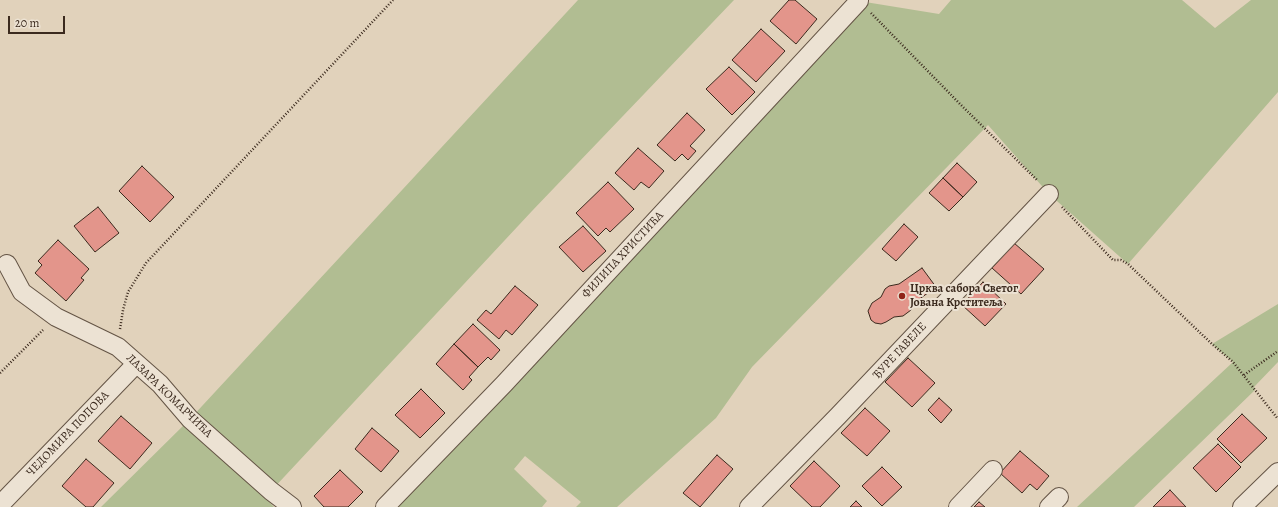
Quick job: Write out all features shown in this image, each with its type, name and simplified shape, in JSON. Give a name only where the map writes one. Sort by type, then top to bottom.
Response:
[{"type":"street","name":"ФИЛИПА ХРИСТИЋА","points":[[385,507],[504,384],[859,1]]},
{"type":"street","name":"ЂУРЕ ГАВЕЛЕ","points":[[749,507],[838,416],[1049,194]]},
{"type":"street","name":"ЛАЗАРА КОМАРЧИЋА","points":[[7,264],[22,292],[56,317],[118,347],[160,384],[190,419],[271,491],[292,507]]},
{"type":"street","name":"ЧЕДОМИРА ПОПОВА","points":[[0,505],[136,364]]},
{"type":"street","points":[[958,507],[993,470]]},
{"type":"street","points":[[1242,507],[1278,472]]},
{"type":"path","points":[[118,347],[123,310],[128,292],[146,264],[393,0]]},
{"type":"path","points":[[859,1],[1040,183],[1113,260],[1121,260],[1128,264],[1233,362],[1278,418]]},
{"type":"path","points":[[0,373],[56,317]]},
{"type":"path","points":[[1244,375],[1278,351]]},
{"type":"green space","points":[[578,0],[734,0],[532,211],[271,491],[196,424],[274,507],[101,507],[190,419]]},
{"type":"green space","points":[[951,0],[1182,0],[1215,28],[1251,0],[1278,0],[1278,92],[1128,264],[1049,194],[988,125],[752,367],[716,418],[617,507],[576,507],[581,502],[525,456],[514,469],[547,501],[542,507],[385,507],[859,1],[939,14]]},
{"type":"green space","points":[[1278,304],[1278,362],[1254,387],[1255,390],[1134,507],[1077,507],[1233,362],[1212,344]]},
{"type":"building","points":[[789,0],[795,0],[817,19],[796,44],[770,21]]},
{"type":"building","points":[[761,29],[785,51],[756,82],[732,60]]},
{"type":"building","points":[[729,67],[755,92],[732,115],[706,89]]},
{"type":"building","points":[[687,113],[705,130],[690,146],[696,151],[688,160],[682,154],[675,161],[657,145]]},
{"type":"building","points":[[638,148],[664,171],[649,188],[641,182],[634,190],[615,173]]},
{"type":"building","points":[[957,163],[977,182],[963,197],[943,178]]},
{"type":"building","points":[[142,166],[174,197],[150,222],[119,191]]},
{"type":"building","points":[[943,178],[963,197],[949,211],[929,193]]},
{"type":"building","points":[[608,182],[634,209],[610,232],[606,228],[598,236],[576,213]]},
{"type":"building","points":[[98,207],[119,233],[95,252],[74,226]]},
{"type":"building","points":[[904,224],[918,237],[896,261],[882,249]]},
{"type":"building","points":[[583,226],[606,251],[583,272],[559,247]]},
{"type":"building","points":[[58,240],[89,269],[81,278],[84,280],[66,301],[35,273],[42,265],[38,261]]},
{"type":"building","points":[[1014,243],[1044,269],[1021,294],[992,268]]},
{"type":"building","name":"Црква сабора Светог Јована Крститеља","points":[[922,268],[936,287],[914,303],[911,310],[903,316],[894,317],[881,324],[875,323],[871,320],[868,311],[872,303],[881,297],[885,289],[889,286],[899,284]]},
{"type":"building","points":[[983,282],[1006,304],[985,326],[962,305]]},
{"type":"building","points":[[515,286],[538,305],[512,335],[506,330],[499,339],[477,320],[486,310],[491,314]]},
{"type":"building","points":[[473,324],[500,350],[491,360],[488,357],[478,367],[454,344]]},
{"type":"building","points":[[454,344],[478,367],[469,377],[472,380],[463,390],[436,364]]},
{"type":"building","points":[[908,358],[935,383],[912,407],[885,382]]},
{"type":"building","points":[[421,389],[445,413],[420,438],[395,415]]},
{"type":"building","points":[[939,398],[952,410],[941,423],[928,410]]},
{"type":"building","points":[[865,408],[890,431],[867,456],[841,433]]},
{"type":"building","points":[[1242,414],[1267,438],[1241,463],[1217,439]]},
{"type":"building","points":[[121,416],[152,443],[130,469],[98,441]]},
{"type":"building","points":[[372,428],[399,451],[381,472],[355,449]]},
{"type":"building","points":[[1218,444],[1241,467],[1216,492],[1193,468]]},
{"type":"building","points":[[1020,451],[1049,476],[1037,490],[1030,484],[1022,493],[1000,473]]},
{"type":"building","points":[[717,455],[733,469],[700,507],[683,493]]},
{"type":"building","points":[[86,459],[114,483],[93,507],[86,507],[62,486]]},
{"type":"building","points":[[814,461],[840,486],[820,507],[812,507],[790,486]]},
{"type":"building","points":[[882,467],[902,487],[882,506],[862,486]]},
{"type":"building","points":[[340,470],[363,492],[348,507],[324,507],[314,496]]},
{"type":"building","points":[[1170,490],[1186,507],[1153,507]]},
{"type":"building","points":[[856,501],[862,507],[850,507]]},
{"type":"building","points":[[979,502],[985,507],[974,507]]},
{"type":"place","name":"Црква сабора Светог Јована Крститеља","points":[[902,296]]}]
